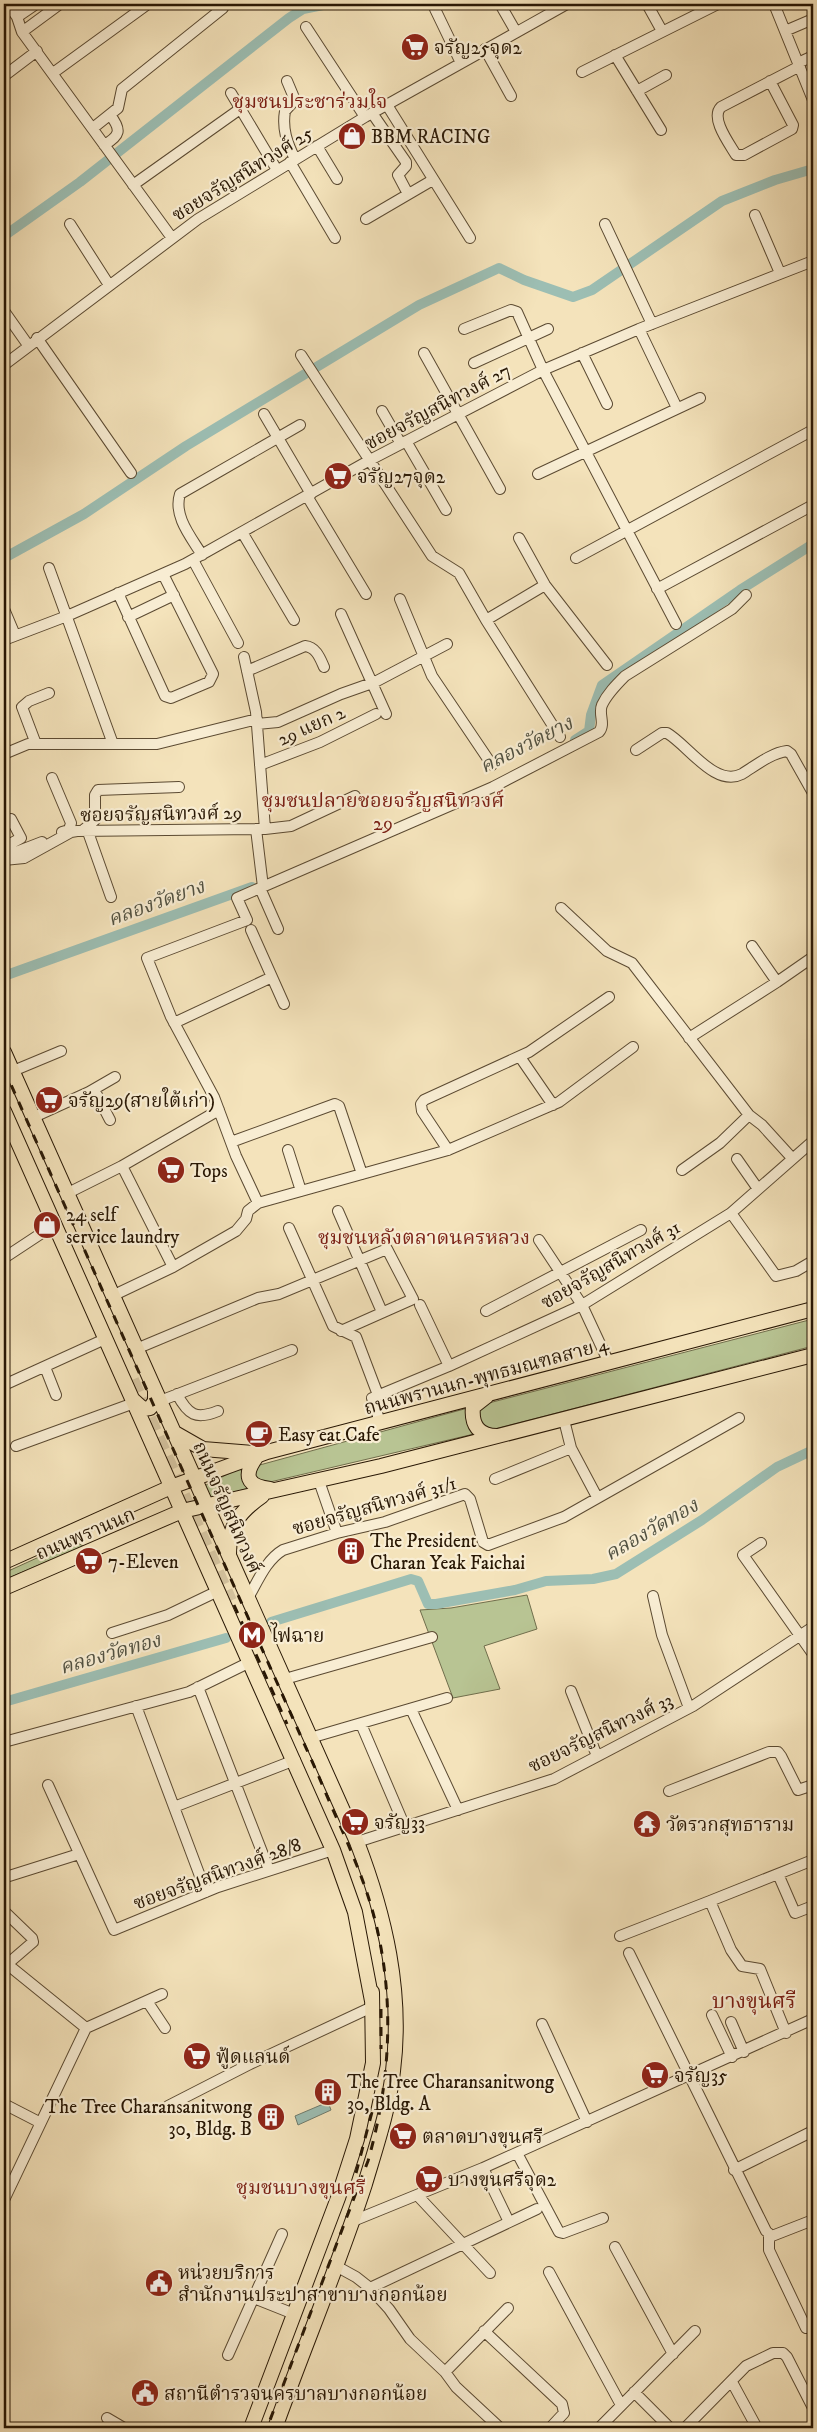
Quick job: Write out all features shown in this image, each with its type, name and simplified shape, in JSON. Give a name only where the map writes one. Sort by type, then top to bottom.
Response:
[{"type":"main road","name":"ถนนจรัญสนิทวงศ์","points":[[8,1061],[237,1572],[240,1599],[354,1885],[369,1940],[373,1980],[373,2063],[364,2112],[349,2167],[250,2428]]},
{"type":"main road","points":[[8,1061],[37,1155],[137,1378]]},
{"type":"main road","points":[[4,1101],[37,1155]]},
{"type":"main road","name":"ถนนจรัญสนิทวงศ์","points":[[4,1111],[170,1487],[295,1760],[333,1850],[355,1912],[372,2004]]},
{"type":"main road","name":"ถนนพรานนก-พุทธมณฑลสาย 4","points":[[170,1487],[260,1454],[813,1309]]},
{"type":"main road","points":[[182,1511],[319,1481],[813,1355]]},
{"type":"main road","points":[[492,1393],[473,1407],[472,1417],[474,1425],[486,1436],[500,1436]]},
{"type":"main road","points":[[132,1401],[140,1408],[147,1409],[158,1395]]},
{"type":"main road","points":[[174,1432],[196,1447],[212,1451],[260,1454]]},
{"type":"main road","points":[[260,1454],[248,1470],[250,1480],[254,1486],[271,1491]]},
{"type":"main road","name":"ถนนพรานนก","points":[[4,1562],[170,1487]]},
{"type":"main road","points":[[229,1555],[229,1541],[234,1522],[244,1509],[271,1491]]},
{"type":"main road","name":"ถนนพรานนก","points":[[4,1588],[182,1511]]},
{"type":"main road","points":[[216,1586],[216,1574],[223,1569],[228,1568],[237,1572]]},
{"type":"main road","name":"ถนนจรัญสนิทวงศ์","points":[[240,1599],[285,1679],[357,1842],[384,1924],[395,2007],[393,2070],[377,2146],[353,2221],[275,2428]]},
{"type":"main road","name":"ถนนจรัญสนิทวงศ์","points":[[240,1599],[366,1885],[382,1936],[393,1986]]},
{"type":"street","points":[[8,4],[18,17],[22,32],[172,238]]},
{"type":"street","points":[[18,17],[36,4]]},
{"type":"street","points":[[22,32],[60,4]]},
{"type":"street","points":[[53,73],[148,4]]},
{"type":"street","points":[[500,4],[516,32]]},
{"type":"street","name":"ซอยจรัญสนิทวงศ์ 25","points":[[5,361],[28,346],[198,219],[369,115],[567,4]]},
{"type":"street","points":[[648,4],[662,31]]},
{"type":"street","points":[[582,72],[718,4]]},
{"type":"street","points":[[774,4],[813,100]]},
{"type":"street","points":[[93,128],[118,108],[122,89],[223,8]]},
{"type":"street","points":[[434,8],[461,63]]},
{"type":"street","points":[[785,31],[813,18]]},
{"type":"street","points":[[306,27],[369,115],[406,162],[406,166],[398,175],[408,194]]},
{"type":"street","points":[[485,50],[511,96]]},
{"type":"street","points":[[4,76],[37,51]]},
{"type":"street","points":[[615,55],[661,130]]},
{"type":"street","points":[[770,81],[793,125],[792,129],[744,155],[736,155],[716,115],[718,110],[813,56]]},
{"type":"street","points":[[637,91],[666,75]]},
{"type":"street","points":[[288,81],[295,100],[285,111],[284,131],[288,145],[293,160],[335,238]]},
{"type":"street","points":[[231,93],[277,170]]},
{"type":"street","points":[[387,105],[470,238]]},
{"type":"street","points":[[133,185],[240,109]]},
{"type":"street","points":[[106,148],[119,133],[119,128],[110,115]]},
{"type":"street","points":[[317,146],[337,179]]},
{"type":"street","points":[[366,219],[431,181]]},
{"type":"street","points":[[755,215],[780,273]]},
{"type":"street","points":[[70,224],[109,286]]},
{"type":"street","points":[[605,224],[652,324]]},
{"type":"street","name":"ซอยจรัญสนิทวงศ์ 27","points":[[4,640],[67,616],[197,557],[370,460],[544,370],[639,329],[813,260]]},
{"type":"street","points":[[464,329],[514,310],[676,624]]},
{"type":"street","points":[[4,311],[28,346]]},
{"type":"street","points":[[474,363],[548,329]]},
{"type":"street","points":[[639,329],[676,408]]},
{"type":"street","points":[[37,338],[130,473]]},
{"type":"street","points":[[424,353],[500,489]]},
{"type":"street","points":[[582,353],[607,404]]},
{"type":"street","points":[[301,355],[432,556],[459,573],[486,620],[560,737]]},
{"type":"street","points":[[538,474],[700,398]]},
{"type":"street","points":[[382,411],[446,510]]},
{"type":"street","points":[[264,414],[366,594]]},
{"type":"street","points":[[238,643],[197,557],[179,515],[177,503],[180,494],[300,425]]},
{"type":"street","points":[[576,558],[813,430]]},
{"type":"street","points":[[657,589],[813,505]]},
{"type":"street","points":[[242,532],[294,620]]},
{"type":"street","points":[[519,538],[545,585],[607,666]]},
{"type":"street","points":[[49,568],[113,744]]},
{"type":"street","points":[[118,594],[165,696],[171,698],[209,682],[213,674],[163,574]]},
{"type":"street","points":[[486,620],[545,585]]},
{"type":"street","points":[[128,617],[174,595]]},
{"type":"street","points":[[284,1004],[237,898],[493,787],[599,732],[602,725],[602,705],[614,687],[625,676],[732,609],[746,595]]},
{"type":"street","points":[[400,599],[432,676],[492,765]]},
{"type":"street","points":[[4,608],[15,635]]},
{"type":"street","points":[[341,614],[372,683]]},
{"type":"street","points":[[4,754],[28,744],[157,744],[257,722],[278,722],[341,694],[372,683],[447,644]]},
{"type":"street","points":[[247,671],[305,646],[309,646],[318,654],[324,667]]},
{"type":"street","points":[[244,657],[257,722],[260,765],[260,873],[262,887],[278,929]]},
{"type":"street","name":"29 แยก 2","points":[[260,765],[320,742],[381,714],[372,683]]},
{"type":"street","points":[[12,709],[48,693]]},
{"type":"street","points":[[23,704],[22,707],[36,744]]},
{"type":"street","points":[[636,750],[662,734],[667,733],[706,767],[728,778],[739,775],[787,751],[791,754],[813,793]]},
{"type":"street","points":[[11,819],[21,838],[10,844],[9,858],[68,830],[71,826],[52,778]]},
{"type":"street","points":[[111,897],[85,832],[95,820],[95,795],[98,790],[179,787]]},
{"type":"street","name":"ซอยจรัญสนิทวงศ์ 29","points":[[9,858],[24,858],[71,832],[260,829],[291,826],[355,796]]},
{"type":"street","points":[[561,908],[607,952],[632,963],[749,1114],[762,1125],[792,1158]]},
{"type":"street","points":[[249,925],[147,958],[174,1023],[200,1069],[258,1203]]},
{"type":"street","points":[[752,946],[777,982]]},
{"type":"street","points":[[689,1038],[813,957]]},
{"type":"street","points":[[174,1023],[272,977]]},
{"type":"street","points":[[448,1150],[422,1111],[421,1104],[424,1100],[520,1057],[609,997]]},
{"type":"street","points":[[112,1296],[173,1267],[241,1227],[248,1211],[258,1203],[448,1150],[553,1105],[632,1047]]},
{"type":"street","points":[[8,1061],[61,1051]]},
{"type":"street","points":[[520,1057],[553,1105]]},
{"type":"street","points":[[34,1117],[90,1092],[115,1077]]},
{"type":"street","points":[[90,1092],[96,1095],[110,1120]]},
{"type":"street","points":[[231,1142],[336,1104],[339,1106],[362,1174]]},
{"type":"street","points":[[68,1193],[122,1166],[218,1110]]},
{"type":"street","points":[[682,1170],[720,1143],[749,1114]]},
{"type":"street","name":"ซอยจรัญสนิทวงศ์ 31","points":[[378,1395],[449,1366],[582,1305],[731,1213],[813,1141]]},
{"type":"street","points":[[288,1150],[302,1191]]},
{"type":"street","points":[[737,1159],[758,1189]]},
{"type":"street","points":[[122,1166],[173,1267]]},
{"type":"street","points":[[338,1211],[382,1312]]},
{"type":"street","points":[[731,1213],[776,1276],[796,1272],[813,1261]]},
{"type":"street","points":[[4,1258],[54,1225]]},
{"type":"street","points":[[289,1228],[334,1326],[341,1332],[356,1336],[378,1395],[372,1398],[380,1422]]},
{"type":"street","points":[[486,1311],[641,1230]]},
{"type":"street","points":[[539,1240],[582,1305],[609,1363]]},
{"type":"street","points":[[136,1349],[258,1298],[279,1294],[359,1259],[387,1249],[413,1299],[341,1332]]},
{"type":"street","points":[[420,1305],[449,1366]]},
{"type":"street","points":[[4,1385],[105,1340]]},
{"type":"street","points":[[158,1395],[177,1394],[292,1350]]},
{"type":"street","points":[[45,1367],[56,1395]]},
{"type":"street","points":[[177,1394],[184,1406],[195,1415],[203,1416],[218,1411]]},
{"type":"street","points":[[16,1446],[132,1401]]},
{"type":"street","name":"ซอยจรัญสนิทวงศ์ 31/1","points":[[240,1599],[276,1554],[283,1550],[337,1533],[385,1522],[465,1494],[470,1499],[483,1542],[488,1545],[564,1517],[739,1418]]},
{"type":"street","points":[[564,1420],[571,1448],[597,1497]]},
{"type":"street","points":[[495,1479],[571,1448]]},
{"type":"street","points":[[319,1481],[337,1533]]},
{"type":"street","points":[[761,1543],[743,1555],[801,1634],[813,1654]]},
{"type":"street","points":[[112,1633],[168,1615],[216,1586]]},
{"type":"street","points":[[653,1596],[662,1635],[689,1708]]},
{"type":"street","name":"ซอยจรัญสนิทวงศ์ 33","points":[[357,1842],[554,1779],[689,1708],[813,1627]]},
{"type":"street","points":[[285,1679],[432,1637]]},
{"type":"street","points":[[4,1742],[198,1687],[250,1662]]},
{"type":"street","points":[[198,1687],[269,1870]]},
{"type":"street","points":[[571,1691],[597,1756]]},
{"type":"street","points":[[310,1738],[447,1698]]},
{"type":"street","points":[[136,1706],[206,1892]]},
{"type":"street","points":[[410,1709],[458,1810]]},
{"type":"street","points":[[360,1724],[405,1827]]},
{"type":"street","points":[[669,1791],[770,1752],[778,1752],[781,1756],[798,1790],[813,1785]]},
{"type":"street","points":[[174,1807],[295,1760]]},
{"type":"street","points":[[6,1877],[79,1854],[48,1785]]},
{"type":"street","name":"ซอยจรัญสนิทวงศ์ 28/8","points":[[79,1854],[114,1930],[206,1892],[333,1850]]},
{"type":"street","points":[[620,1936],[813,1860]]},
{"type":"street","points":[[778,1874],[795,1913],[813,1906]]},
{"type":"street","points":[[710,1901],[736,1958],[742,1966],[760,1970],[786,2033]]},
{"type":"street","points":[[4,1911],[32,1938],[33,1942],[5,1966],[86,2028]]},
{"type":"street","points":[[629,1953],[734,2170],[773,2235],[769,2250],[806,2328]]},
{"type":"street","points":[[4,2200],[86,2028],[162,1994]]},
{"type":"street","points":[[147,2001],[164,2028]]},
{"type":"street","points":[[168,2106],[372,2004]]},
{"type":"street","points":[[712,2015],[732,2058]]},
{"type":"street","points":[[353,2221],[483,2168],[732,2058],[813,2020]]},
{"type":"street","points":[[731,2022],[744,2052]]},
{"type":"street","points":[[542,2024],[587,2122]]},
{"type":"street","points":[[4,2104],[40,2122]]},
{"type":"street","points":[[734,2170],[813,2131]]},
{"type":"street","points":[[517,2153],[559,2232],[563,2233],[603,2218]]},
{"type":"street","points":[[483,2168],[509,2222]]},
{"type":"street","points":[[418,2196],[490,2273]]},
{"type":"street","points":[[370,2288],[537,2209]]},
{"type":"street","points":[[773,2235],[813,2220]]},
{"type":"street","points":[[228,2355],[282,2234]]},
{"type":"street","points":[[615,2247],[673,2354]]},
{"type":"street","points":[[336,2266],[356,2277],[370,2288],[390,2309],[410,2339],[445,2372],[456,2388],[500,2428]]},
{"type":"street","points":[[549,2272],[621,2406]]},
{"type":"street","points":[[254,2298],[294,2314]]},
{"type":"street","points":[[445,2372],[508,2308]]},
{"type":"street","points":[[484,2331],[562,2404],[564,2413],[550,2428]]},
{"type":"street","points":[[599,2428],[695,2331]]},
{"type":"street","points":[[685,2428],[746,2366],[773,2353],[783,2353],[813,2408]]},
{"type":"street","points":[[732,2382],[757,2428]]},
{"type":"street","points":[[634,2392],[670,2428]]},
{"type":"street","points":[[106,2418],[124,2428]]},
{"type":"green space","points":[[813,1319],[813,1346],[492,1430],[486,1430],[477,1416],[485,1404]]},
{"type":"green space","points":[[468,1408],[474,1434],[270,1482],[255,1479],[256,1466]]},
{"type":"green space","points":[[240,1468],[249,1488],[214,1498],[208,1497],[204,1486]]},
{"type":"green space","points":[[74,1541],[83,1546],[4,1580],[4,1573]]},
{"type":"green space","points":[[527,1595],[537,1629],[484,1646],[500,1689],[453,1698],[420,1610],[451,1608]]},
{"type":"water","points":[[328,2102],[331,2110],[298,2125],[295,2116]]},
{"type":"waterway","points":[[4,236],[80,182],[289,18],[303,9],[328,4]]},
{"type":"waterway","points":[[4,558],[84,514],[186,446],[419,305],[499,268],[524,280],[573,297],[592,290],[722,201],[775,180],[813,169]]},
{"type":"waterway","name":"คลองวัดยาง","points":[[575,740],[589,731],[591,715],[602,685],[740,590],[813,544]]},
{"type":"waterway","name":"คลองวัดยาง","points":[[4,976],[252,887]]},
{"type":"waterway","name":"คลองวัดทอง","points":[[271,1622],[411,1579],[418,1581],[428,1604],[436,1604],[515,1590],[546,1581],[593,1579],[616,1574],[702,1520],[777,1467],[813,1450]]},
{"type":"waterway","name":"คลองวัดทอง","points":[[4,1702],[226,1638]]},
{"type":"tunnel","points":[[132,1380],[230,1601]]},
{"type":"railway","points":[[4,1069],[350,1849],[367,1893],[383,1959],[387,1993],[386,2061],[382,2095],[368,2161],[267,2428]]},
{"type":"railway","points":[[234,1605],[287,1724]]},
{"type":"railway","points":[[381,2009],[381,2049]]},
{"type":"railway","points":[[356,2173],[373,2108]]},
{"type":"place","name":"จรัญ25จุด2","points":[[415,47]]},
{"type":"place","name":"BBM RACING","points":[[352,136]]},
{"type":"place","name":"จรัญ27จุด2","points":[[338,476]]},
{"type":"place","name":"จรัญ29(สายใต้เก่า)","points":[[49,1100]]},
{"type":"place","name":"Tops","points":[[171,1170]]},
{"type":"place","name":"24 self service laundry","points":[[47,1225]]},
{"type":"place","name":"Easy eat Cafe","points":[[259,1434]]},
{"type":"place","name":"The President Charan Yeak Faichai","points":[[351,1551]]},
{"type":"place","name":"7-Eleven","points":[[89,1561]]},
{"type":"place","name":"ไฟฉาย","points":[[252,1635]]},
{"type":"place","name":"จรัญ33","points":[[355,1822]]},
{"type":"place","name":"วัดรวกสุทธาราม","points":[[647,1824]]},
{"type":"place","name":"ฟู้ดแลนด์","points":[[197,2056]]},
{"type":"place","name":"จรัญ35","points":[[655,2075]]},
{"type":"place","name":"The Tree Charansanitwong 30, Bldg. A","points":[[328,2092]]},
{"type":"place","name":"The Tree Charansanitwong 30, Bldg. B","points":[[271,2117]]},
{"type":"place","name":"ตลาดบางขุนศรี","points":[[403,2136]]},
{"type":"place","name":"บางขุนศรีจุด2","points":[[429,2179]]},
{"type":"place","name":"หน่วยบริการ สำนักงานประปาสาขาบางกอกน้อย","points":[[159,2283]]},
{"type":"place","name":"สถานีตำรวจนครบาลบางกอกน้อย","points":[[145,2393]]},
{"type":"district","name":"ชุมชนประชาร่วมใจ","points":[[310,101]]},
{"type":"district","name":"ชุมชนปลายซอยจรัญสนิทวงศ์ 29","points":[[383,812]]},
{"type":"district","name":"ชุมชนหลังตลาดนครหลวง","points":[[424,1237]]},
{"type":"district","name":"บางขุนศรี","points":[[754,2001]]},
{"type":"district","name":"ชุมชนบางขุนศรี","points":[[301,2187]]}]
